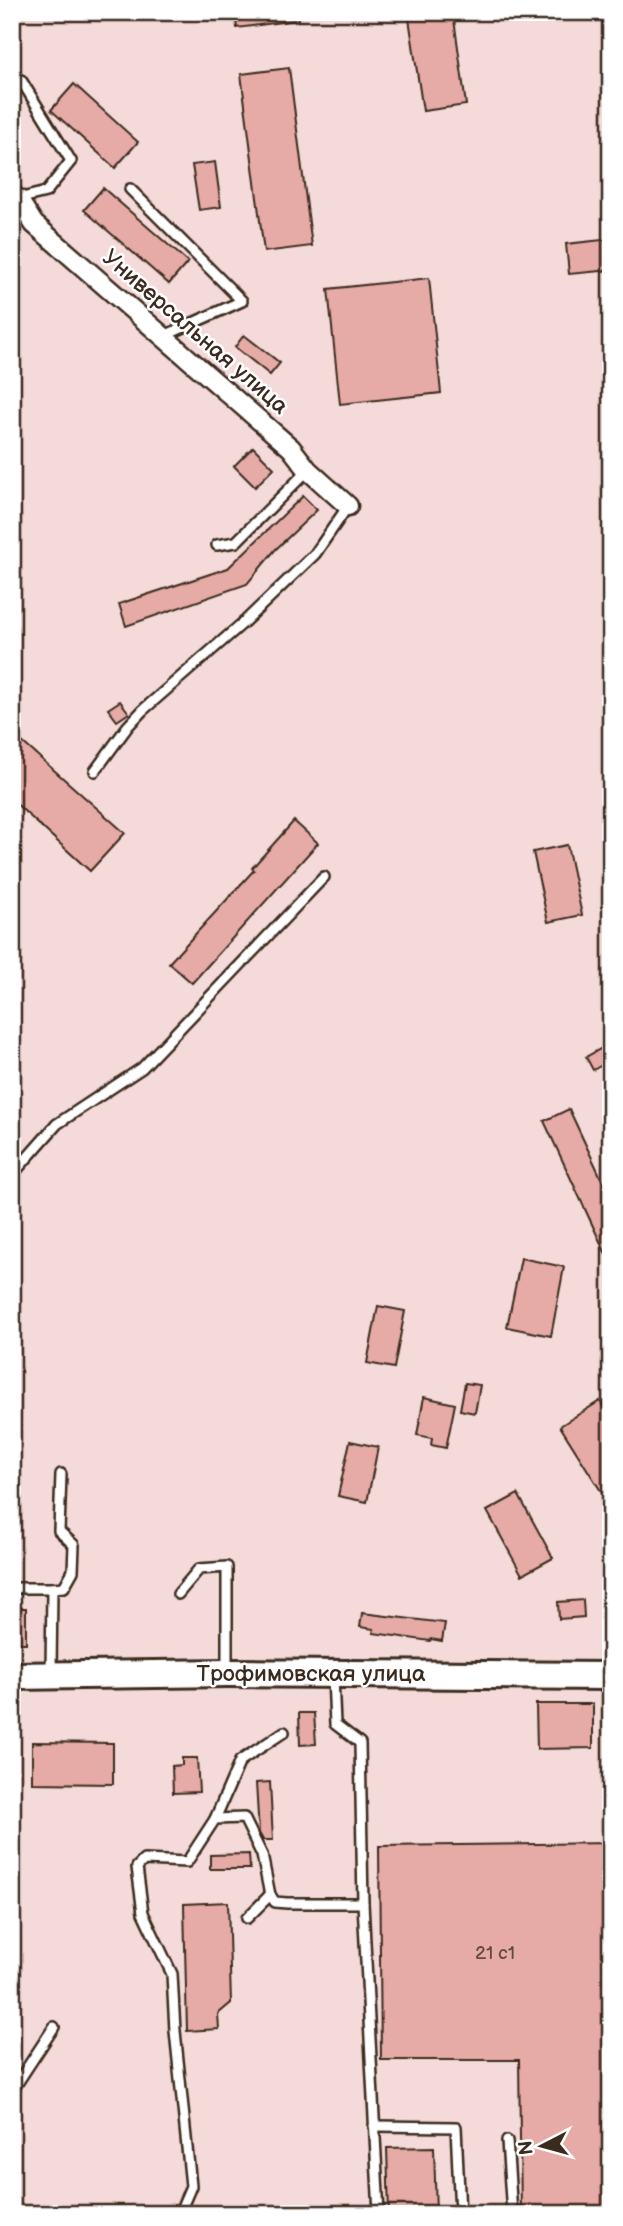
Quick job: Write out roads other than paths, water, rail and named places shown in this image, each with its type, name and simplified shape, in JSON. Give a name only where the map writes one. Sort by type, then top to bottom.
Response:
[{"type":"street","name":"Универсальная улица","points":[[15,197],[34,224],[291,447],[308,470],[348,506]]},
{"type":"street","name":"Трофимовская улица","points":[[12,1676],[227,1672],[611,1676]]},
{"type":"lane","points":[[15,197],[46,192],[71,161],[21,80]]},
{"type":"lane","points":[[130,189],[242,301],[164,336]]},
{"type":"lane","points":[[217,545],[236,542],[308,470]]},
{"type":"lane","points":[[95,771],[143,710],[244,622],[315,554],[348,506]]},
{"type":"lane","points":[[12,1175],[57,1124],[142,1068],[324,877]]},
{"type":"lane","points":[[12,1588],[64,1587],[73,1571],[74,1545],[59,1531],[61,1474]]},
{"type":"lane","points":[[178,1594],[200,1569],[227,1567],[227,1672]]},
{"type":"lane","points":[[51,1676],[52,1588]]},
{"type":"lane","points":[[333,1674],[335,1724],[360,1744],[363,1903],[379,2214]]},
{"type":"lane","points":[[179,2214],[191,2186],[175,2031],[172,1974],[143,1913],[136,1867],[144,1860],[187,1863],[215,1819],[240,1760],[284,1732]]},
{"type":"lane","points":[[215,1819],[244,1818],[262,1855],[270,1895],[275,1902],[363,1903]]},
{"type":"lane","points":[[247,1918],[270,1895]]},
{"type":"lane","points":[[12,2091],[54,2027]]},
{"type":"lane","points":[[374,2126],[456,2127],[460,2214]]},
{"type":"lane","points":[[507,2141],[512,2214]]}]
